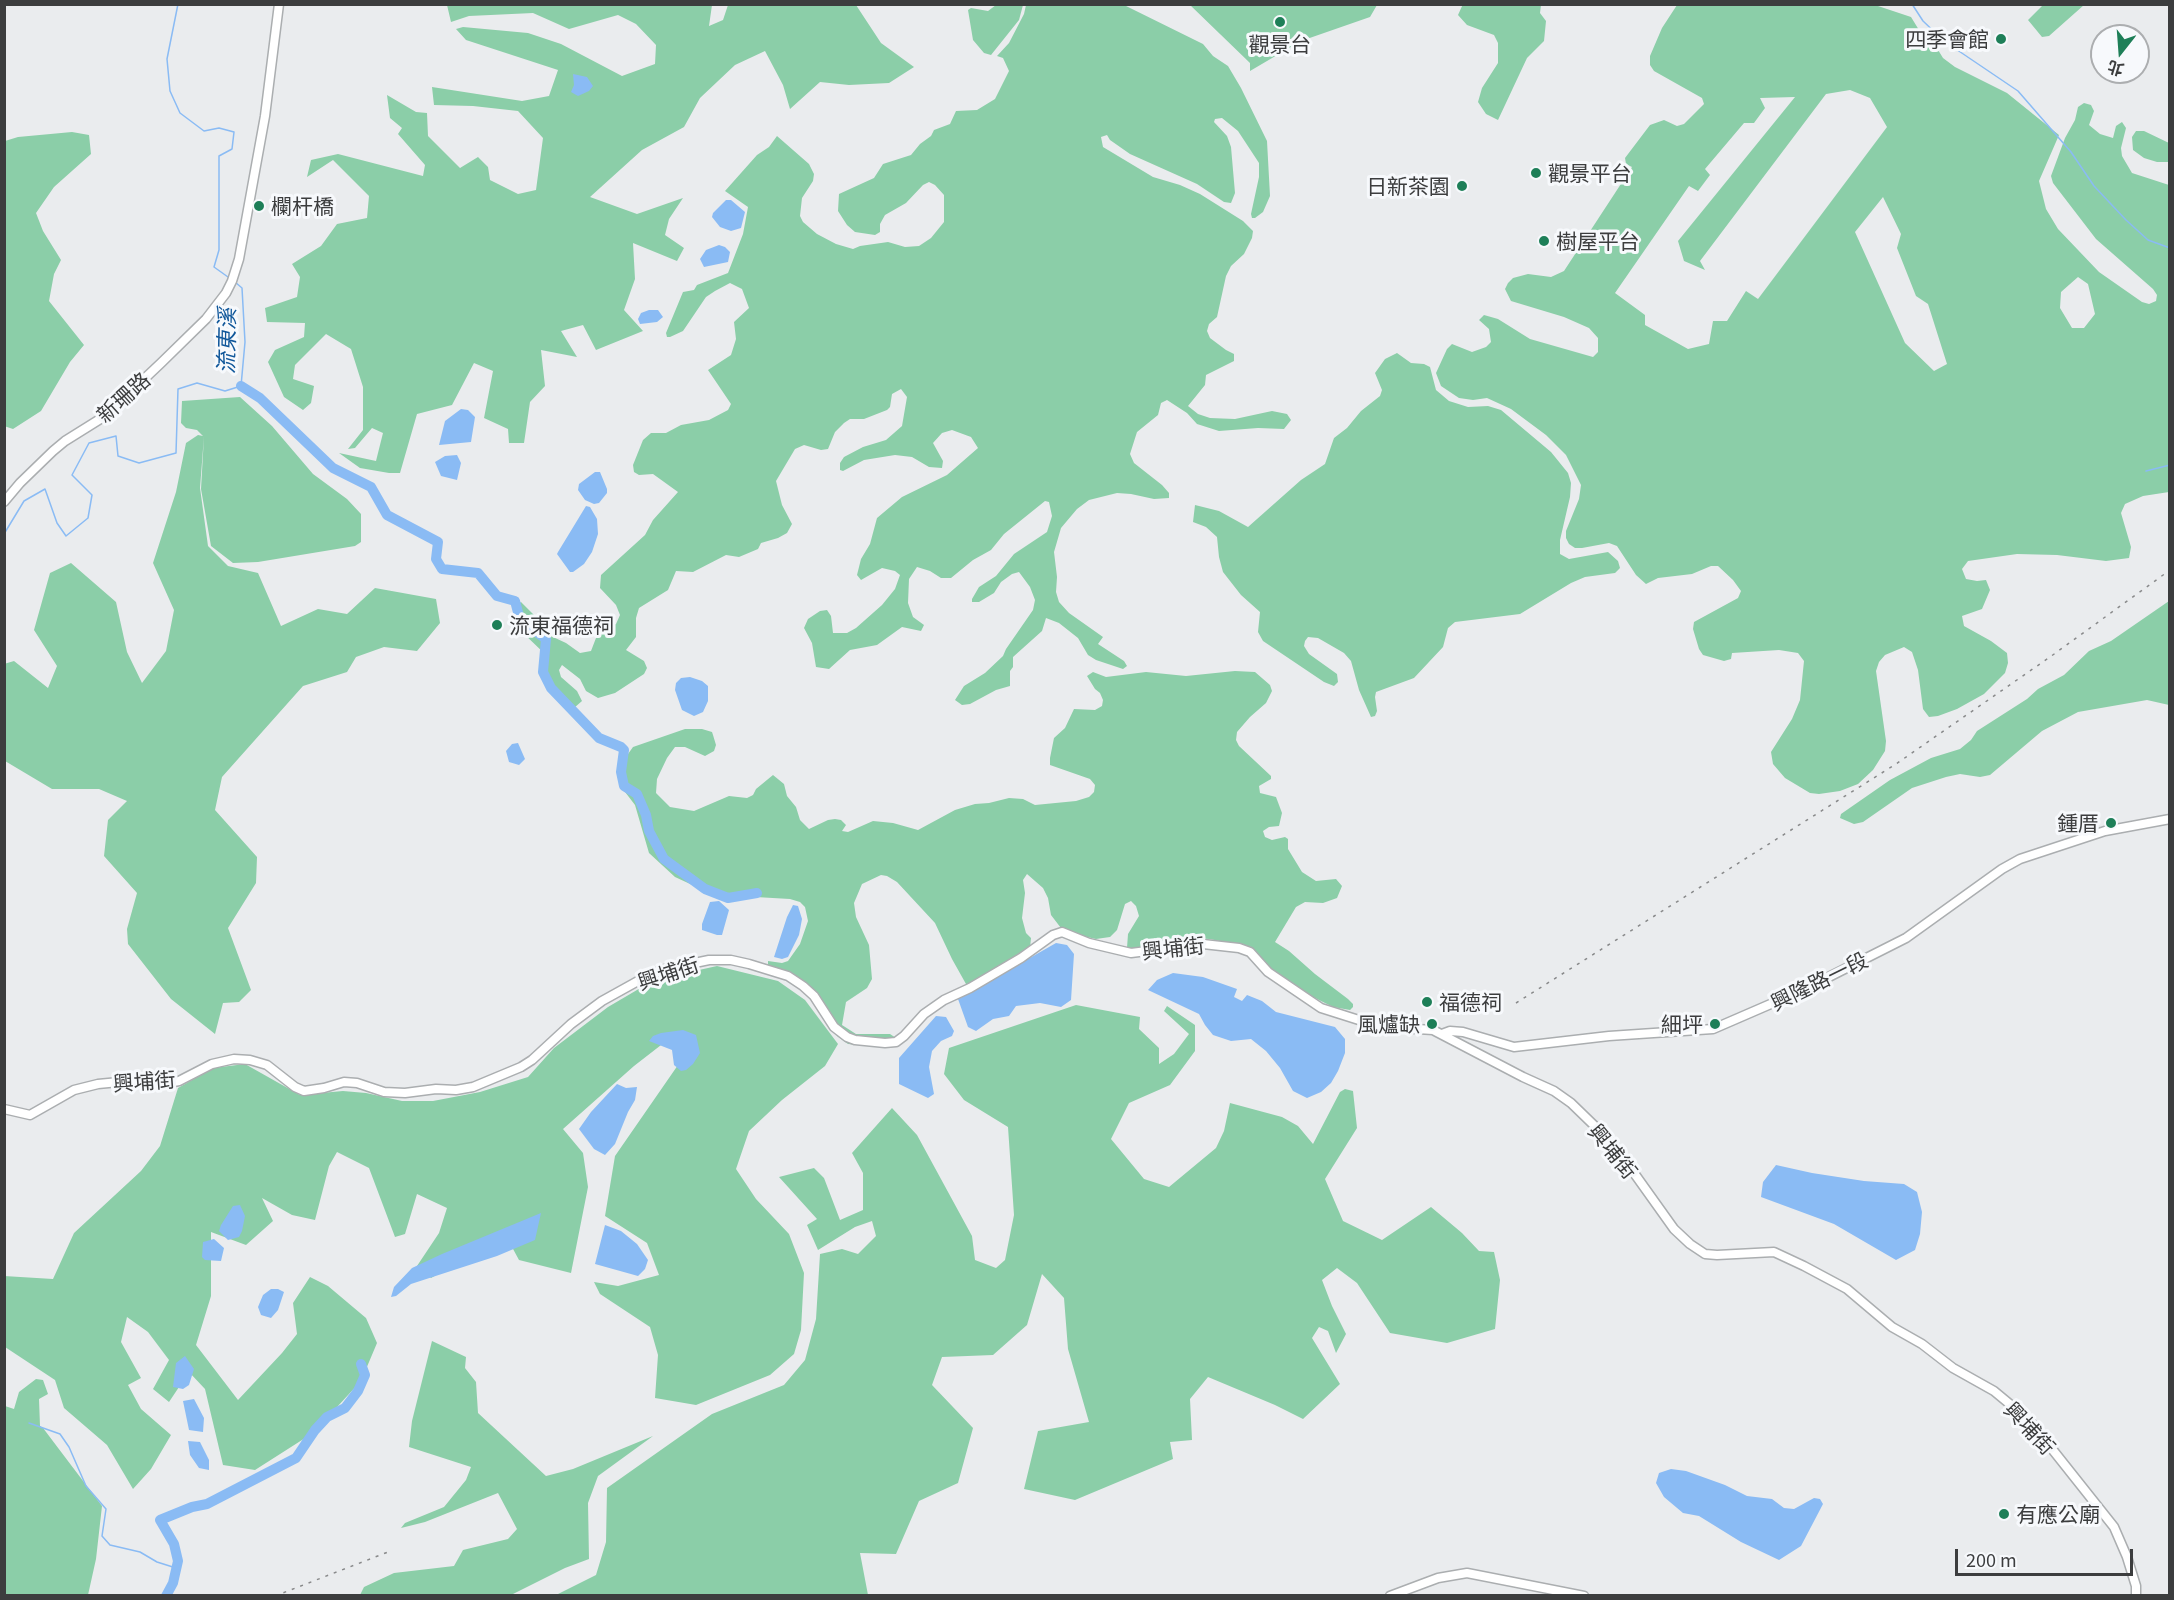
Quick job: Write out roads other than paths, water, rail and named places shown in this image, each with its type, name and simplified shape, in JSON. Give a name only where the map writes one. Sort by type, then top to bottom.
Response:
[{"type":"street","name":"新珊路","points":[[4,502],[20,483],[65,441],[105,416],[206,319],[226,293],[239,259],[265,116],[279,4]]},
{"type":"street","name":"興隆路一段","points":[[1442,1034],[1450,1031],[1470,1033],[1514,1047],[1609,1036],[1713,1029],[1803,990],[1906,938],[2002,869],[2020,859],[2105,831],[2169,819]]},
{"type":"street","name":"興埔街","points":[[4,1109],[30,1115],[74,1090],[119,1082],[168,1083],[179,1081],[212,1064],[234,1059],[250,1060],[267,1065],[295,1088],[304,1091],[344,1082],[357,1083],[384,1092],[405,1093],[473,1087],[532,1060],[571,1024],[602,1001],[638,981],[661,970],[709,960],[731,960],[788,976],[814,996],[834,1027],[847,1037],[873,1042],[896,1042],[924,1014],[944,1000],[970,988],[1022,958],[1053,935],[1062,932],[1089,943],[1131,952],[1203,944],[1239,948],[1250,952],[1268,972],[1321,1008],[1362,1021],[1401,1028],[1433,1030],[1554,1091],[1571,1103],[1619,1152],[1653,1203],[1674,1229],[1690,1244],[1705,1254],[1774,1252],[1804,1266],[1847,1289],[1892,1327],[1922,1344],[1953,1368],[1994,1391],[2022,1413],[2114,1527],[2127,1557],[2136,1586],[2136,1596]]},
{"type":"street","points":[[1466,1047],[1463,1038],[1470,1033]]},
{"type":"street","points":[[1390,1596],[1438,1578],[1467,1573],[1584,1596]]},
{"type":"water","points":[[573,74],[587,77],[593,86],[589,91],[578,96],[571,92],[574,85]]},
{"type":"water","points":[[726,200],[731,200],[745,212],[741,228],[731,231],[720,227],[712,217]]},
{"type":"water","points":[[719,245],[730,252],[728,262],[704,267],[700,259],[706,250]]},
{"type":"water","points":[[658,310],[663,317],[657,322],[640,324],[638,319],[641,313]]},
{"type":"water","points":[[461,409],[468,410],[475,417],[471,442],[439,445],[445,421]]},
{"type":"water","points":[[457,455],[461,463],[457,480],[441,476],[435,462],[445,456]]},
{"type":"water","points":[[595,472],[600,472],[607,493],[599,503],[594,504],[585,500],[578,490],[579,484]]},
{"type":"water","points":[[586,506],[590,507],[597,519],[598,534],[592,552],[584,564],[570,572],[557,554]]},
{"type":"water","points":[[690,677],[708,686],[708,701],[703,712],[694,716],[682,710],[675,690],[676,683],[681,678]]},
{"type":"water","points":[[518,743],[525,759],[519,765],[509,762],[506,751],[512,744]]},
{"type":"water","points":[[719,901],[729,910],[722,935],[702,930],[710,902]]},
{"type":"water","points":[[793,905],[798,906],[802,919],[799,935],[788,957],[782,959],[774,957],[787,917]]},
{"type":"water","points":[[1056,943],[1067,945],[1074,954],[1071,1000],[1061,1007],[1040,1003],[1016,1006],[1009,1016],[993,1019],[976,1031],[968,1027],[958,999]]},
{"type":"water","points":[[1173,973],[1203,977],[1237,989],[1234,997],[1242,1001],[1247,995],[1262,1001],[1276,1012],[1335,1027],[1345,1039],[1345,1053],[1331,1083],[1321,1092],[1307,1098],[1293,1091],[1280,1068],[1266,1051],[1251,1039],[1231,1041],[1213,1035],[1199,1014],[1148,990],[1157,980]]},
{"type":"water","points":[[936,1016],[946,1017],[954,1031],[952,1036],[941,1041],[932,1051],[929,1067],[934,1094],[928,1098],[899,1084],[899,1058]]},
{"type":"water","points":[[683,1030],[696,1035],[700,1053],[693,1064],[681,1071],[674,1065],[672,1050],[649,1041],[653,1036],[661,1033]]},
{"type":"water","points":[[617,1084],[626,1088],[637,1087],[635,1100],[615,1144],[605,1155],[594,1149],[579,1129]]},
{"type":"water","points":[[1776,1165],[1864,1181],[1904,1184],[1917,1192],[1922,1212],[1920,1234],[1915,1250],[1896,1260],[1834,1224],[1761,1197],[1763,1182]]},
{"type":"water","points":[[240,1205],[245,1216],[242,1231],[239,1237],[228,1240],[219,1231],[221,1225],[233,1206]]},
{"type":"water","points":[[541,1213],[535,1240],[497,1256],[411,1284],[396,1296],[391,1297],[394,1287],[412,1268]]},
{"type":"water","points":[[605,1225],[621,1231],[637,1244],[648,1260],[645,1269],[638,1276],[595,1264]]},
{"type":"water","points":[[214,1239],[224,1248],[221,1261],[205,1260],[202,1257],[203,1242]]},
{"type":"water","points":[[271,1289],[284,1292],[278,1310],[271,1318],[261,1315],[258,1307],[263,1295]]},
{"type":"water","points":[[185,1356],[194,1369],[189,1385],[183,1389],[173,1387],[176,1363]]},
{"type":"water","points":[[194,1399],[204,1418],[203,1432],[189,1430],[183,1401]]},
{"type":"water","points":[[188,1441],[200,1442],[209,1460],[209,1470],[199,1468],[190,1455]]},
{"type":"water","points":[[1671,1469],[1686,1471],[1725,1485],[1747,1496],[1772,1499],[1784,1508],[1794,1509],[1814,1498],[1820,1499],[1823,1504],[1801,1546],[1779,1560],[1741,1542],[1699,1516],[1683,1513],[1664,1497],[1656,1483],[1659,1473]]},
{"type":"waterway","name":"流東溪","points":[[178,4],[167,59],[170,91],[180,113],[204,131],[219,128],[234,132],[232,149],[219,156],[219,250],[214,267],[228,277]]},
{"type":"waterway","points":[[1912,4],[1923,21],[1944,41],[2018,91],[2071,152],[2094,186],[2126,220],[2148,240],[2170,248]]},
{"type":"waterway","name":"流東溪","points":[[4,534],[24,501],[45,489],[57,523],[66,536],[88,518],[92,495],[72,475],[89,443],[116,436],[118,456],[139,463],[176,453],[178,389],[197,383],[225,391],[241,386],[245,342],[242,288],[235,282]]},
{"type":"waterway","points":[[241,386],[260,398],[333,468],[371,487],[387,515],[438,542],[436,559],[442,569],[478,573],[497,596],[515,601],[520,620],[546,639],[543,672],[551,688],[599,738],[624,750],[621,772],[624,786],[637,794],[646,815],[649,831],[664,859],[705,889],[728,898],[757,893]]},
{"type":"waterway","points":[[2146,471],[2170,465]]},
{"type":"waterway","points":[[166,1596],[173,1583],[178,1561],[174,1544],[160,1520],[192,1507],[207,1504],[296,1458],[327,1417],[345,1408],[358,1391],[365,1375],[361,1364]]},
{"type":"waterway","points":[[29,1423],[60,1434],[69,1447],[86,1486],[106,1509],[102,1536],[110,1545],[140,1552],[157,1562],[176,1568]]},
{"type":"railway","points":[[1516,1003],[1896,764],[2170,570]]},
{"type":"railway","points":[[275,1596],[388,1552]]},
{"type":"place","name":"觀景台","points":[[1280,22]]},
{"type":"place","name":"四季會館","points":[[2001,39]]},
{"type":"place","name":"觀景平台","points":[[1536,173]]},
{"type":"place","name":"日新茶園","points":[[1462,186]]},
{"type":"place","name":"欄杆橋","points":[[259,206]]},
{"type":"place","name":"樹屋平台","points":[[1544,241]]},
{"type":"place","name":"流東福德祠","points":[[497,625]]},
{"type":"place","name":"鍾厝","points":[[2111,823]]},
{"type":"place","name":"福德祠","points":[[1427,1002]]},
{"type":"place","name":"風爐缺","points":[[1432,1024]]},
{"type":"place","name":"細坪","points":[[1715,1024]]},
{"type":"place","name":"有應公廟","points":[[2004,1514]]}]
